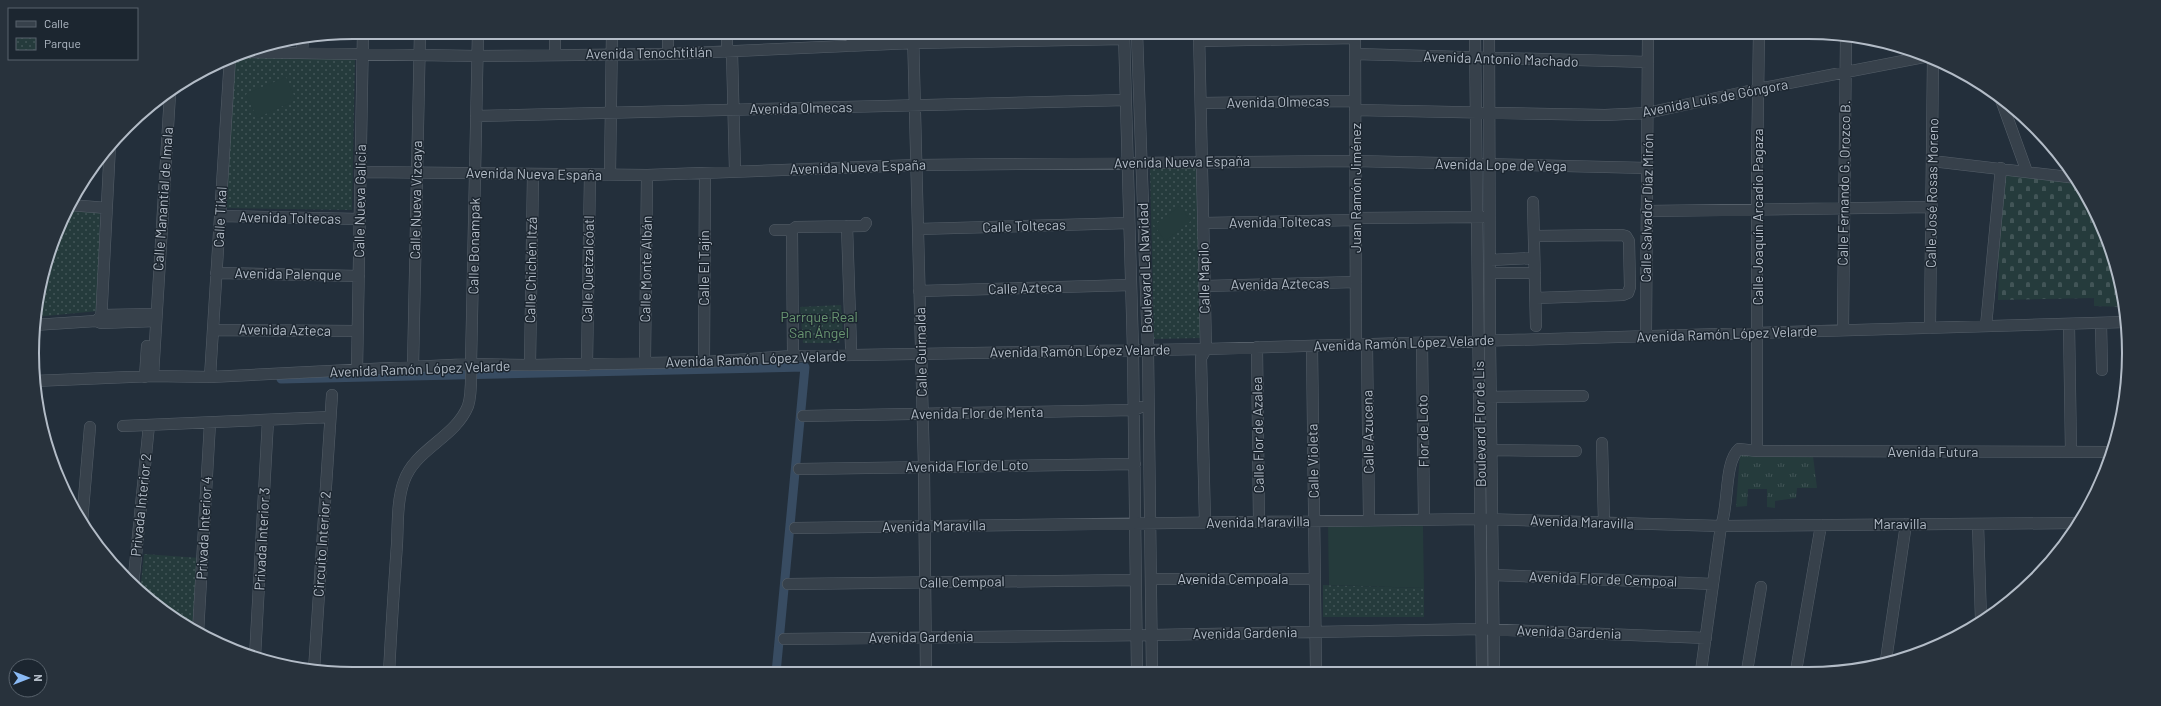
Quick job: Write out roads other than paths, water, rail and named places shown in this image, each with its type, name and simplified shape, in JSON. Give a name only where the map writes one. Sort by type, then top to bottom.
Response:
[{"type":"street","name":"Calle Nueva Galicia","points":[[357,371],[363,39]]},
{"type":"street","name":"Calle Nueva Vizcaya","points":[[412,367],[420,39]]},
{"type":"street","name":"Calle Bonampak","points":[[389,667],[399,510],[403,483],[408,470],[457,423],[468,406],[471,371],[478,39]]},
{"type":"street","points":[[555,39],[555,54]]},
{"type":"street","points":[[610,174],[612,39]]},
{"type":"street","points":[[668,39],[668,54]]},
{"type":"street","points":[[728,39],[733,110],[734,171]]},
{"type":"street","points":[[852,39],[852,46]]},
{"type":"street","name":"Calle Guirnalda","points":[[913,39],[924,467],[926,667]]},
{"type":"street","name":"Avenida Tenochtitlán","points":[[264,52],[477,56],[668,54],[913,43],[954,39]]},
{"type":"street","name":"Boulevard La Navidad","points":[[1124,39],[1133,350],[1138,667]]},
{"type":"street","name":"Boulevard La Navidad","points":[[1137,39],[1148,350],[1152,667]]},
{"type":"street","name":"Calle Mapilo","points":[[1199,39],[1206,349],[1201,358],[1205,522]]},
{"type":"street","name":"Juan Ramón Jiménez","points":[[1355,39],[1356,282],[1362,344]]},
{"type":"street","name":"Boulevard Flor de Lis","points":[[1475,39],[1478,217],[1485,397],[1481,519],[1482,667]]},
{"type":"street","name":"Boulevard Flor de Lis","points":[[1484,341],[1490,273],[1489,39]]},
{"type":"street","name":"Calle Salvador Díaz Mirón","points":[[1646,336],[1648,39]]},
{"type":"street","name":"Calle Joaquín Arcadio Pagaza","points":[[1757,450],[1759,39]]},
{"type":"street","name":"Calle Fernando G. Orozco B.","points":[[1843,330],[1846,42]]},
{"type":"street","points":[[302,53],[303,43]]},
{"type":"street","name":"Avenida Antonio Machado","points":[[1355,54],[1489,59],[1648,62]]},
{"type":"street","name":"Avenida Luis de Góngora","points":[[1355,105],[1476,112],[1489,111],[1605,116],[1647,113],[1758,89],[1916,59]]},
{"type":"street","name":"Calle Tikal","points":[[210,377],[230,64]]},
{"type":"street","name":"Calle José Rosas Moreno","points":[[1930,328],[1933,65]]},
{"type":"street","name":"Calle Manantial de Imala","points":[[149,376],[170,99]]},
{"type":"street","name":"Avenida Olmecas","points":[[476,116],[1126,100]]},
{"type":"street","name":"Avenida Olmecas","points":[[1201,102],[1355,105]]},
{"type":"street","points":[[2004,108],[2028,172]]},
{"type":"street","points":[[100,319],[107,208],[107,158]]},
{"type":"street","name":"Avenida Nueva España","points":[[361,172],[647,175],[916,165],[1355,161]]},
{"type":"street","name":"Avenida Lope de Vega","points":[[1355,161],[1647,168]]},
{"type":"street","points":[[1932,161],[2067,177]]},
{"type":"street","points":[[1986,326],[2001,168]]},
{"type":"street","name":"Calle El Tajín","points":[[704,362],[705,173]]},
{"type":"street","name":"Calle Chichén Itzá","points":[[530,365],[533,174]]},
{"type":"street","name":"Calle Quetzalcóatl","points":[[587,365],[590,174]]},
{"type":"street","name":"Calle Monte Albán","points":[[645,363],[647,175]]},
{"type":"street","points":[[1533,202],[1536,326]]},
{"type":"street","points":[[76,206],[107,208]]},
{"type":"street","points":[[1646,211],[1932,207]]},
{"type":"street","name":"Avenida Toltecas","points":[[220,216],[360,220]]},
{"type":"street","name":"Avenida Toltecas","points":[[1203,223],[1490,217]]},
{"type":"street","points":[[776,230],[792,230],[796,227],[864,226],[866,223]]},
{"type":"street","name":"Calle Toltecas","points":[[918,229],[1129,223]]},
{"type":"street","points":[[847,226],[851,346]]},
{"type":"street","points":[[792,230],[793,356]]},
{"type":"street","points":[[1534,236],[1622,234],[1626,236],[1629,241],[1630,287],[1628,293],[1623,295],[1536,298]]},
{"type":"street","points":[[1490,260],[1534,258]]},
{"type":"street","points":[[1490,273],[1535,272]]},
{"type":"street","name":"Avenida Palenque","points":[[216,273],[358,276]]},
{"type":"street","name":"Avenida Aztecas","points":[[1205,286],[1356,282]]},
{"type":"street","name":"Calle Azteca","points":[[919,291],[1131,286]]},
{"type":"street","points":[[41,324],[153,315]]},
{"type":"street","name":"Avenida Ramón López Velarde","points":[[41,381],[149,376],[210,377],[357,371],[412,367],[471,371],[530,365],[704,362],[793,356],[921,356],[1065,351],[1206,349],[2120,322]]},
{"type":"street","points":[[2101,323],[2102,370]]},
{"type":"street","points":[[2070,324],[2071,452]]},
{"type":"street","name":"Avenida Azteca","points":[[213,330],[357,331]]},
{"type":"street","name":"Flor de Loto","points":[[1422,343],[1424,519]]},
{"type":"street","name":"Calle Azucena","points":[[1362,344],[1369,520]]},
{"type":"street","name":"Calle Violeta","points":[[1312,346],[1316,667]]},
{"type":"street","name":"Calle Flor de Azalea","points":[[1257,347],[1259,522]]},
{"type":"street","points":[[805,363],[921,356]]},
{"type":"street","name":"Circuito Interior 2","points":[[314,664],[332,395]]},
{"type":"street","points":[[1485,397],[1583,396]]},
{"type":"street","name":"Boulevard Flor de Lis","points":[[1485,397],[1491,450],[1494,667]]},
{"type":"street","name":"Avenida Flor de Menta","points":[[804,416],[1134,410],[1148,403]]},
{"type":"street","points":[[123,426],[330,418]]},
{"type":"street","name":"Privada Interior 3","points":[[255,651],[268,420]]},
{"type":"street","name":"Privada Interior 4","points":[[198,626],[210,422]]},
{"type":"street","name":"Privada Interior 2","points":[[134,578],[149,425]]},
{"type":"street","points":[[83,513],[90,428]]},
{"type":"street","points":[[1602,443],[1604,522]]},
{"type":"street","name":"Avenida Futura","points":[[1702,667],[1721,526],[1726,514],[1734,454],[1739,449],[2106,452]]},
{"type":"street","points":[[1491,450],[1576,451]]},
{"type":"street","name":"Avenida Flor de Loto","points":[[799,469],[1134,464]]},
{"type":"street","name":"Avenida Maravilla","points":[[795,528],[1424,519],[1492,519],[1721,526]]},
{"type":"street","points":[[1886,657],[1906,524]]},
{"type":"street","points":[[1978,524],[1980,615]]},
{"type":"street","name":"Maravilla","points":[[1721,526],[2071,524]]},
{"type":"street","points":[[1797,667],[1821,525]]},
{"type":"street","name":"Avenida Flor de Cempoal","points":[[1493,575],[1713,584]]},
{"type":"street","name":"Avenida Cempoala","points":[[1151,580],[1315,579]]},
{"type":"street","name":"Calle Cempoal","points":[[788,584],[1136,580]]},
{"type":"street","points":[[1748,667],[1761,587]]},
{"type":"street","name":"Avenida Gardenia","points":[[784,639],[1152,635],[1482,628],[1706,638]]},
{"type":"waterway","points":[[281,379],[805,367],[777,667]]},
{"type":"park label","name":"Parrque Real San Ángel","points":[[819,326]]}]
